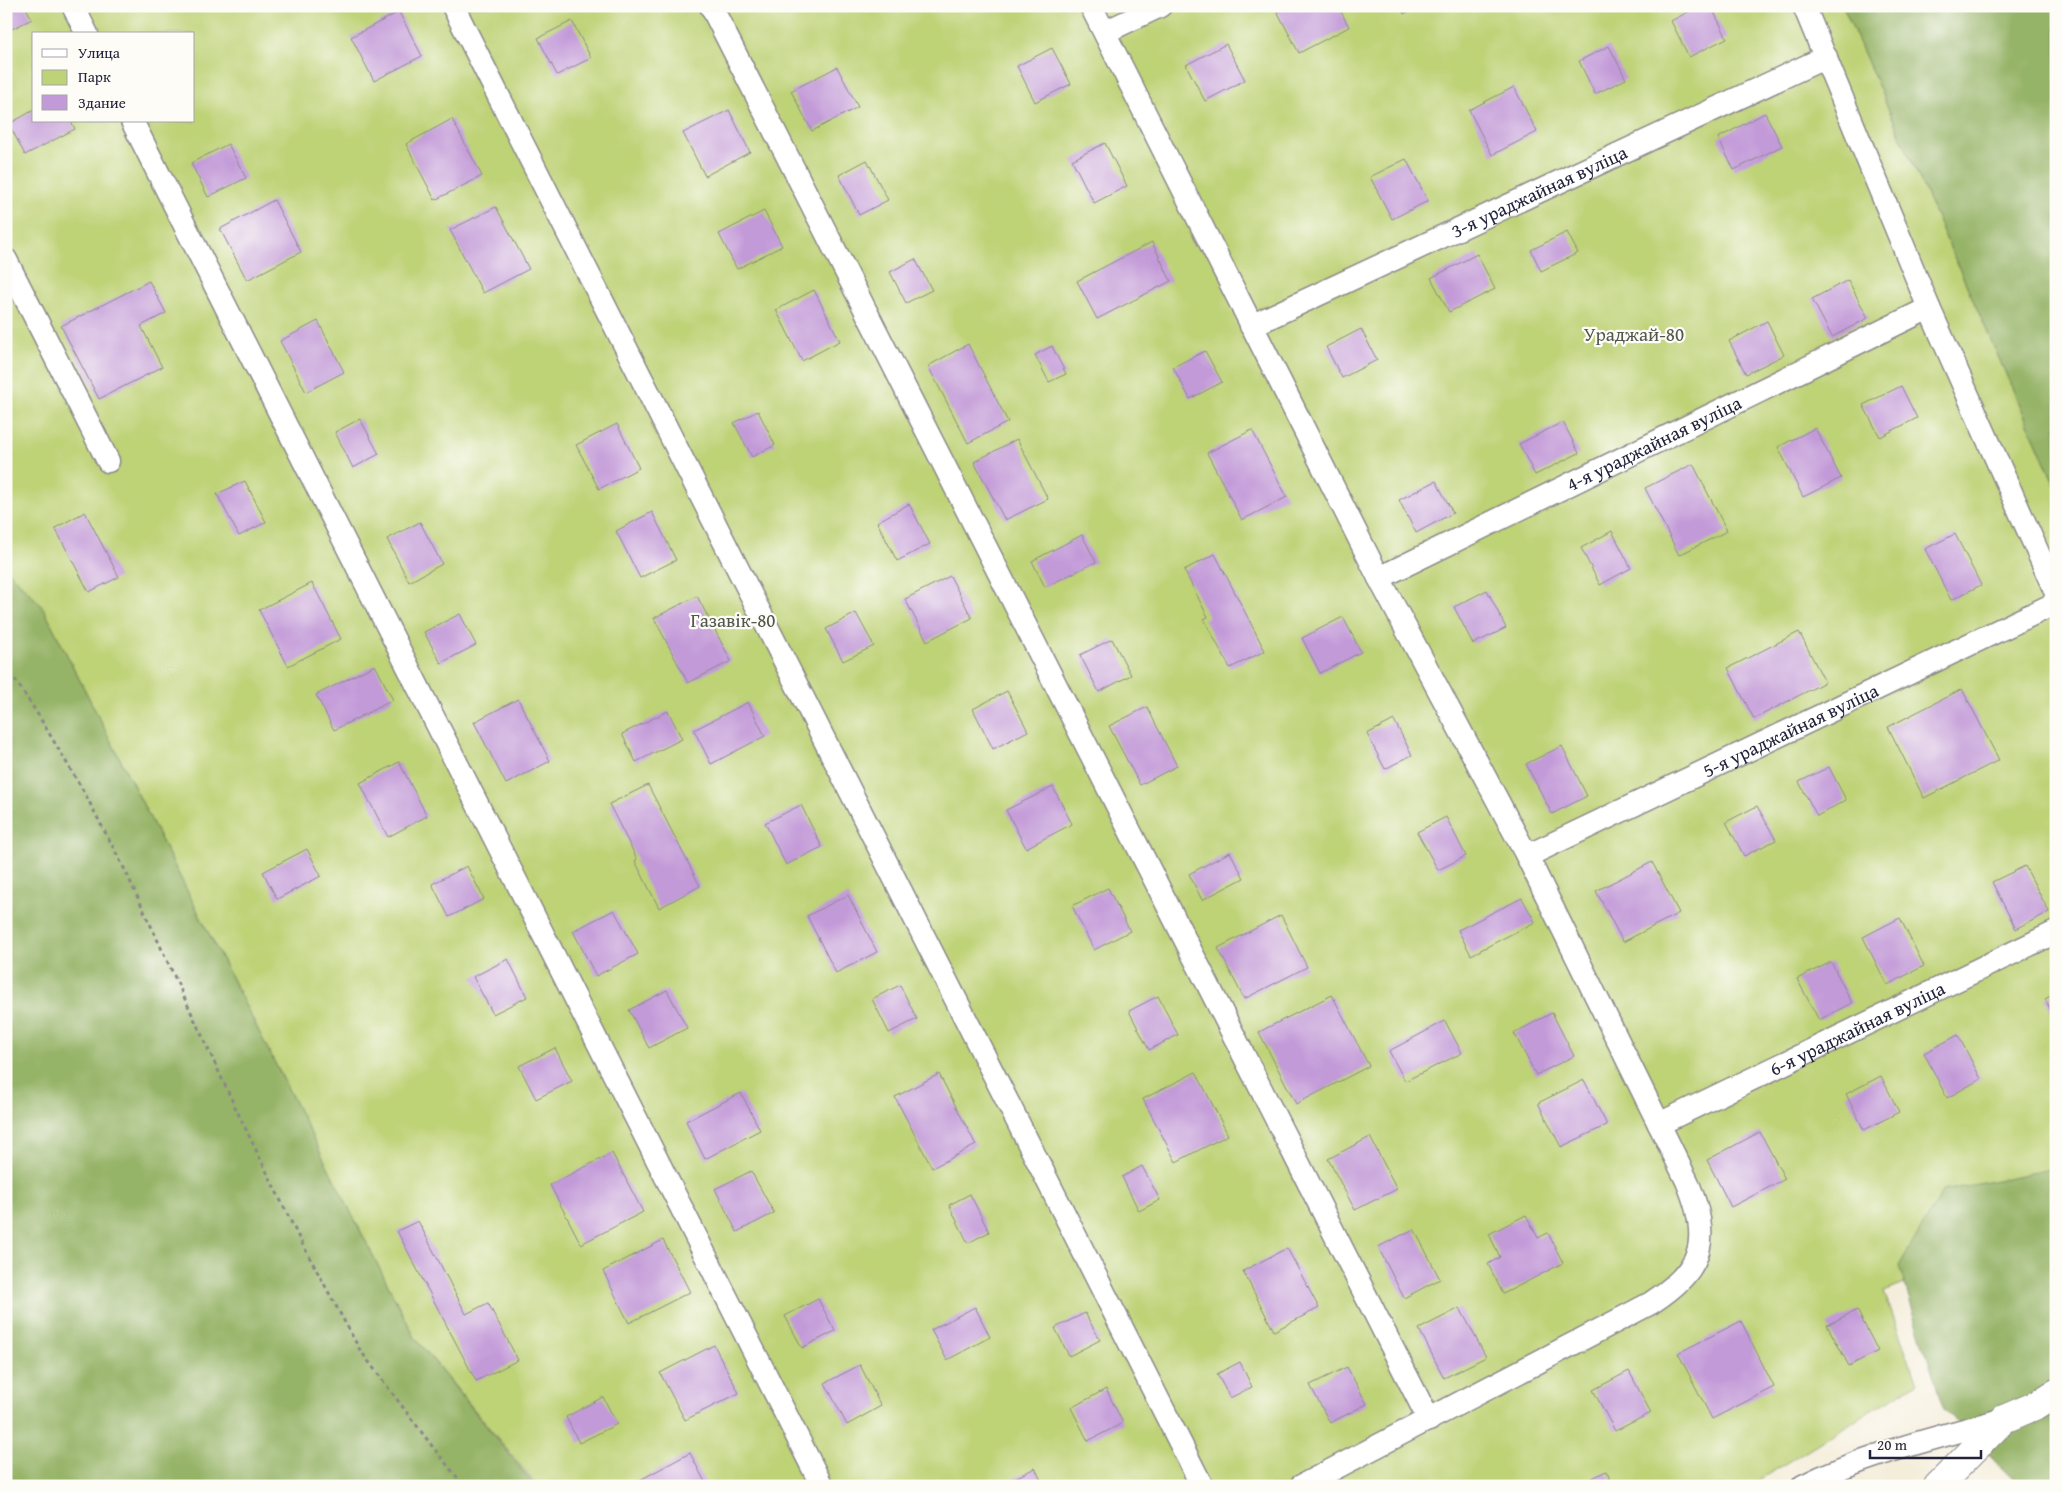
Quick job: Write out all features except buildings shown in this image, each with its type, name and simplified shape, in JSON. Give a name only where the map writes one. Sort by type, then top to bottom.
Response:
[{"type":"street","points":[[1938,1486],[2004,1419],[2037,1405],[2056,1393]]},
{"type":"lane","points":[[74,6],[86,32]]},
{"type":"lane","points":[[453,6],[1202,1486]]},
{"type":"lane","points":[[711,6],[1429,1420]]},
{"type":"lane","points":[[1092,6],[1379,578],[1527,856],[1687,1181],[1700,1220],[1701,1239],[1696,1260],[1684,1277],[1668,1292],[1651,1303],[1301,1486]]},
{"type":"lane","points":[[1105,32],[1160,6]]},
{"type":"lane","points":[[1804,6],[1929,308],[2056,593]]},
{"type":"lane","name":"3-я ураджайная вуліца","points":[[1251,326],[1826,57]]},
{"type":"lane","points":[[133,122],[822,1486]]},
{"type":"lane","points":[[6,260],[108,461]]},
{"type":"lane","name":"4-я ураджайная вуліца","points":[[1379,578],[1929,308]]},
{"type":"lane","name":"5-я ураджайная вуліца","points":[[1527,856],[2056,603]]},
{"type":"lane","name":"6-я ураджайная вуліца","points":[[1659,1124],[2056,932]]},
{"type":"lane","points":[[1803,1486],[1829,1472],[1873,1457],[2004,1419]]},
{"type":"path","points":[[6,666],[37,713],[84,792],[125,870],[236,1109],[298,1236],[360,1350],[464,1486]]},
{"type":"green space","name":"Газавік-80","points":[[6,6],[1843,6],[2056,487],[2056,1225],[1884,1292],[1917,1382],[1749,1486],[537,1486],[415,1338],[42,606],[6,569]]},
{"type":"green space","points":[[1843,6],[2056,6],[2056,487]]},
{"type":"green space","points":[[6,569],[42,606],[415,1338],[535,1486],[6,1486]]},
{"type":"green space","points":[[2046,1170],[2056,1177],[2056,1486],[2021,1486],[1944,1410],[1899,1266],[1943,1191]]},
{"type":"park label","name":"Ураджай-80","points":[[1634,334]]}]
